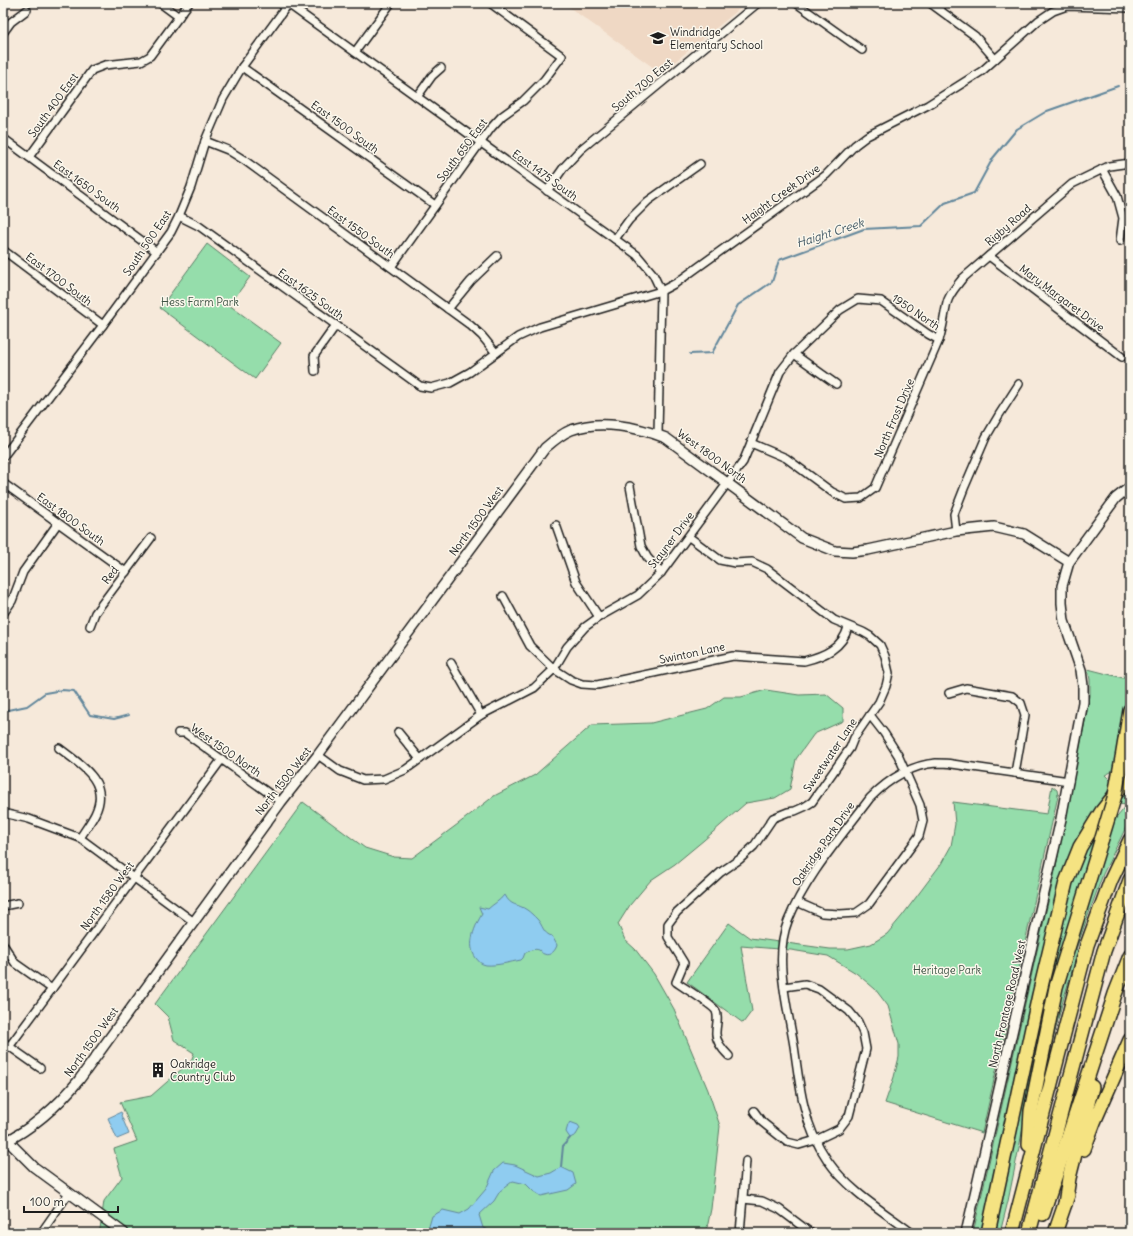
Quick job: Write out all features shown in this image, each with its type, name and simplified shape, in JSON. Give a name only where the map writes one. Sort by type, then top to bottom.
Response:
[{"type":"highway","points":[[1026,1182],[1031,1112],[1056,987],[1115,795],[1130,710]]},
{"type":"highway","points":[[988,1233],[1039,994],[1066,882],[1080,847],[1102,810],[1130,776]]},
{"type":"highway","points":[[1012,1233],[1088,944],[1112,880],[1130,840]]},
{"type":"highway","points":[[1029,1233],[1104,951],[1130,880]]},
{"type":"highway","points":[[1036,1233],[1115,994],[1130,956]]},
{"type":"highway","points":[[1065,1204],[1069,1178],[1120,983]]},
{"type":"highway","points":[[1055,1233],[1094,1122],[1130,1040]]},
{"type":"street","points":[[160,3],[179,17]]},
{"type":"street","name":"South 400 East","points":[[29,157],[92,70],[105,65],[141,61],[150,56],[189,3]]},
{"type":"street","name":"East 1475 South","points":[[288,3],[637,255],[653,274],[661,291],[658,434]]},
{"type":"street","name":"South 500 East","points":[[3,457],[157,252],[179,216],[192,187],[205,140],[223,99],[242,67],[288,3]]},
{"type":"street","points":[[355,52],[391,3]]},
{"type":"street","name":"South 650 East","points":[[390,267],[491,128],[502,116],[523,101],[544,80],[562,56],[490,3]]},
{"type":"street","name":"South 700 East","points":[[547,191],[564,167],[580,150],[758,3]]},
{"type":"street","points":[[796,3],[862,50]]},
{"type":"street","points":[[930,3],[939,6],[975,36],[996,59]]},
{"type":"street","name":"Haight Creek Drive","points":[[431,388],[450,383],[470,372],[518,337],[540,327],[661,291],[678,282],[826,175],[855,145],[867,136],[928,105],[982,71],[1038,21],[1053,12],[1067,6],[1130,8]]},
{"type":"street","points":[[3,33],[11,22],[27,10]]},
{"type":"street","name":"East 1500 South","points":[[242,67],[435,205]]},
{"type":"street","points":[[417,97],[432,76],[441,68]]},
{"type":"street","name":"East 1650 South","points":[[3,138],[157,252]]},
{"type":"street","name":"East 1550 South","points":[[205,140],[228,150],[244,160],[448,309],[482,336],[496,353]]},
{"type":"street","name":"Rigby Road","points":[[939,340],[947,302],[952,292],[962,280],[1072,184],[1102,169],[1116,164],[1130,163]]},
{"type":"street","points":[[615,239],[629,220],[648,201],[700,164]]},
{"type":"street","points":[[1102,169],[1116,196],[1123,218],[1120,241]]},
{"type":"street","name":"East 1625 South","points":[[179,216],[199,226],[420,386],[431,388]]},
{"type":"street","name":"East 1700 South","points":[[3,250],[103,325]]},
{"type":"street","points":[[448,309],[471,281],[497,256]]},
{"type":"street","name":"Mary Margaret Drive","points":[[989,256],[1122,357]]},
{"type":"street","name":"1950 North","points":[[858,299],[880,301],[939,340]]},
{"type":"street","name":"Stayner Drive","points":[[318,755],[340,771],[363,780],[384,779],[405,770],[481,715],[534,688],[554,669],[575,638],[585,627],[599,617],[638,595],[661,573],[743,462],[780,372],[794,354],[840,310],[858,299]]},
{"type":"street","points":[[315,371],[314,356],[336,325]]},
{"type":"street","name":"North Frost Drive","points":[[751,443],[786,458],[832,492],[846,499],[861,498],[875,488],[939,340]]},
{"type":"street","points":[[794,354],[836,384]]},
{"type":"street","points":[[956,531],[954,514],[965,486],[986,437],[1019,384]]},
{"type":"street","name":"West 1800 North","points":[[572,430],[593,425],[617,425],[658,434],[666,438],[728,482],[802,538],[835,550],[852,552],[956,531],[994,526],[1024,534],[1069,562]]},
{"type":"street","name":"North 1500 West","points":[[4,1140],[21,1133],[40,1120],[72,1089],[281,802],[318,755],[545,448],[557,437],[572,430]]},
{"type":"street","name":"East 1800 South","points":[[3,483],[126,572]]},
{"type":"street","points":[[630,486],[641,546],[647,557],[661,573]]},
{"type":"street","name":"North Frontage Road West","points":[[966,1233],[1058,835],[1083,702],[1081,670],[1064,621],[1062,586],[1069,562],[1112,503],[1130,487]]},
{"type":"street","points":[[3,614],[12,601],[23,572],[58,523]]},
{"type":"street","points":[[556,525],[576,582],[599,617]]},
{"type":"street","name":"Sweetwater Lane","points":[[689,536],[720,560],[735,563],[752,562],[767,569],[834,620],[863,632],[880,645],[888,665],[889,673],[886,686],[879,702],[854,738],[850,748],[812,802],[795,811],[788,812],[774,818],[754,846],[740,859],[721,872],[677,912],[668,924],[668,937],[684,963],[676,982],[715,1010],[717,1018],[716,1037],[729,1056]]},
{"type":"street","name":"Red","points":[[90,626],[95,613],[151,538]]},
{"type":"street","name":"Swinton Lane","points":[[503,596],[530,646],[554,669],[571,680],[582,684],[597,685],[733,656],[804,661],[824,655],[835,648],[843,641],[848,627]]},
{"type":"street","points":[[451,664],[481,715]]},
{"type":"street","points":[[950,694],[966,688],[1012,696],[1021,703],[1025,715],[1015,773]]},
{"type":"street","points":[[797,902],[822,913],[856,913],[869,904],[920,836],[923,821],[920,805],[889,741],[870,715]]},
{"type":"street","points":[[398,732],[420,759]]},
{"type":"street","name":"West 1500 North","points":[[178,733],[185,733],[281,802]]},
{"type":"street","points":[[59,748],[84,766],[95,779],[100,795],[96,812],[80,838]]},
{"type":"street","name":"North 1580 West","points":[[6,1044],[52,989],[222,759]]},
{"type":"street","name":"Oakridge Park Drive","points":[[912,1233],[866,1200],[843,1179],[828,1161],[816,1140],[804,1106],[784,987],[782,962],[784,935],[788,922],[806,885],[870,798],[881,787],[904,772],[920,766],[936,763],[1069,781]]},
{"type":"street","points":[[3,813],[29,818],[80,838],[194,922]]},
{"type":"street","points":[[3,906],[18,903]]},
{"type":"street","points":[[3,944],[15,963],[52,989]]},
{"type":"street","points":[[754,1111],[762,1122],[787,1142],[799,1145],[816,1140],[839,1129],[848,1116],[866,1048],[863,1034],[858,1022],[849,1011],[819,989],[804,984],[784,987]]},
{"type":"street","points":[[6,1044],[40,1068]]},
{"type":"street","points":[[4,1140],[34,1167],[124,1233]]},
{"type":"street","points":[[740,1233],[746,1161]]},
{"type":"street","points":[[41,1233],[69,1193]]},
{"type":"street","points":[[743,1199],[762,1201],[779,1209],[812,1233]]},
{"type":"shaded area","name":"Windridge Elementary School","points":[[563,3],[747,3],[661,73]]},
{"type":"green space","name":"Hess Farm Park","points":[[207,244],[250,277],[229,305],[281,343],[255,379],[160,308]]},
{"type":"green space","points":[[1130,662],[1130,681],[1126,696],[1118,754],[1113,771],[1105,775],[1112,782],[1109,792],[1084,830],[983,1233],[973,1233],[1054,876],[1090,696],[1088,669],[1123,678]]},
{"type":"green space","points":[[766,690],[799,695],[826,694],[843,708],[843,721],[814,734],[796,759],[790,789],[775,798],[746,803],[675,864],[651,880],[630,905],[618,924],[625,940],[635,949],[654,974],[674,1009],[708,1090],[720,1126],[711,1209],[706,1233],[98,1233],[100,1229],[104,1201],[122,1177],[114,1149],[137,1141],[120,1102],[151,1096],[191,1061],[194,1053],[174,1040],[168,1017],[155,1004],[303,802],[365,848],[394,857],[412,858],[494,796],[535,775],[592,725],[651,723],[707,709],[724,697],[741,697]]},
{"type":"green space","points":[[1130,785],[1130,819],[1103,874],[1076,949],[1078,951],[1062,1004],[1043,1079],[1059,989],[1113,822],[1127,805],[1117,804],[1119,795]]},
{"type":"green space","name":"Heritage Park","points":[[1052,786],[1057,790],[1058,796],[982,1133],[885,1103],[899,1057],[899,1044],[888,1006],[875,989],[856,973],[828,956],[791,950],[741,946],[752,1011],[743,1023],[687,982],[729,923],[750,938],[830,949],[848,949],[871,944],[887,934],[941,864],[951,846],[955,824],[953,802],[1047,814]]},
{"type":"green space","points":[[1103,822],[1074,906],[1057,962],[1008,1201],[1000,1233],[993,1233],[1065,902],[1089,841]]},
{"type":"water","points":[[504,895],[512,903],[529,912],[539,921],[543,929],[552,936],[557,945],[552,952],[546,955],[537,949],[525,953],[521,960],[495,965],[484,965],[480,963],[473,953],[472,947],[474,930],[482,914],[479,907],[488,909]]},
{"type":"water","points":[[121,1112],[129,1134],[117,1139],[108,1118]]},
{"type":"water","points":[[570,1122],[578,1125],[580,1128],[576,1135],[570,1138],[566,1132]]},
{"type":"water","points":[[503,1163],[515,1165],[539,1176],[551,1173],[561,1167],[573,1173],[576,1184],[568,1190],[541,1196],[526,1184],[513,1181],[500,1191],[494,1201],[479,1215],[483,1228],[495,1233],[427,1233],[432,1216],[443,1210],[460,1214],[469,1209],[486,1189],[494,1171]]},
{"type":"waterway","name":"Haight Creek","points":[[690,354],[712,353],[738,305],[772,282],[779,260],[864,229],[921,226],[945,203],[974,193],[993,158],[1017,129],[1047,111],[1118,86]]},
{"type":"waterway","name":"Haight Creek","points":[[3,711],[27,706],[45,693],[62,690],[74,691],[90,715],[114,719],[129,715]]},
{"type":"waterway","points":[[561,1167],[563,1146],[570,1138]]},
{"type":"place","name":"Windridge Elementary School","points":[[658,38]]},
{"type":"place","name":"Oakridge Country Club","points":[[158,1070]]}]
